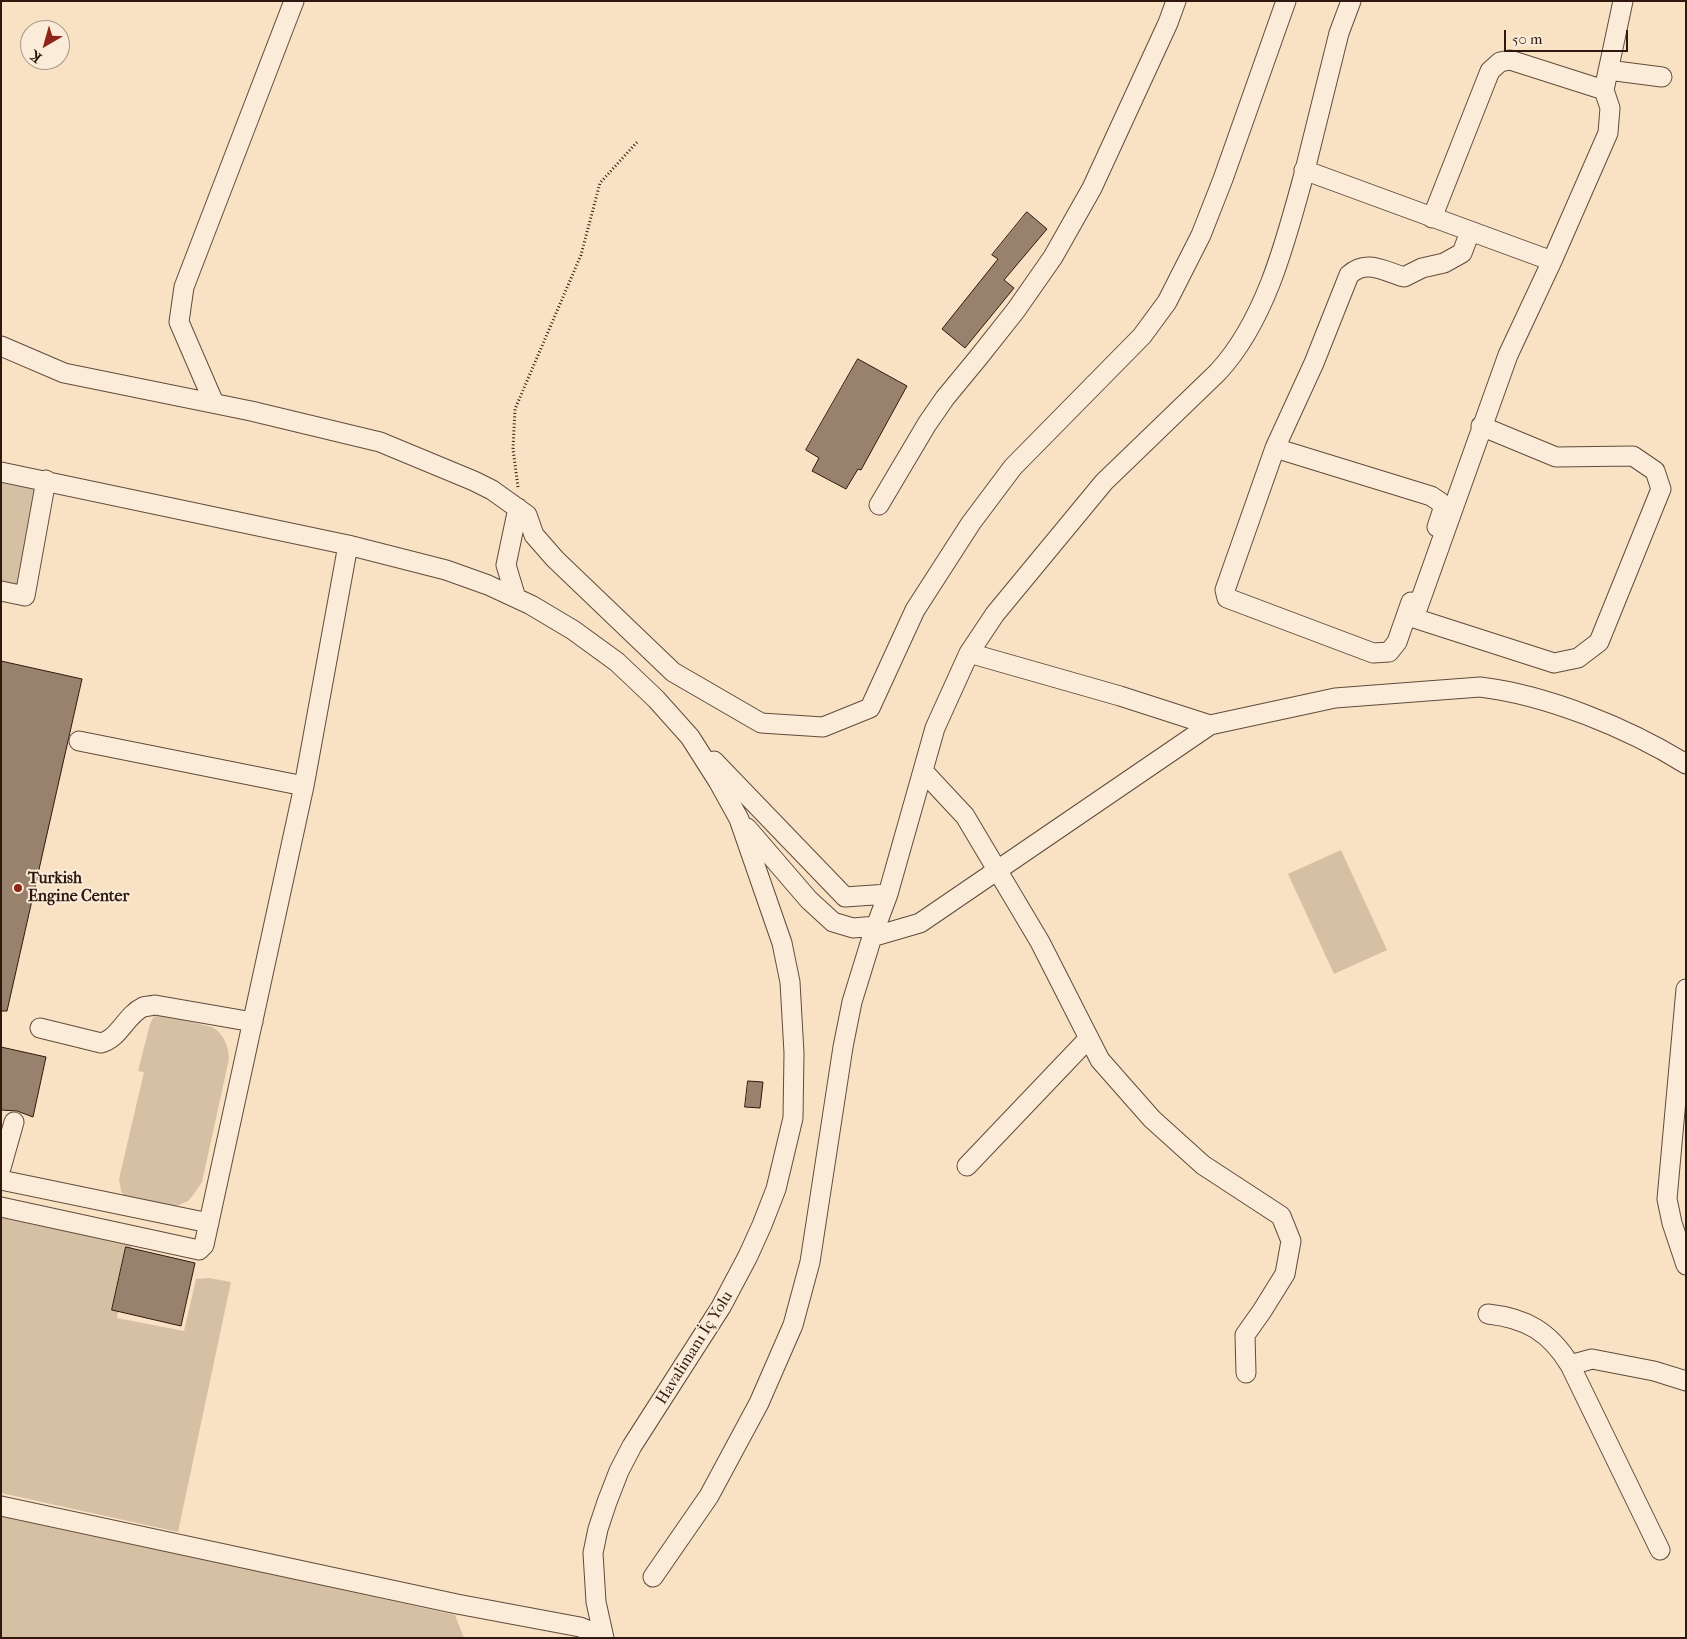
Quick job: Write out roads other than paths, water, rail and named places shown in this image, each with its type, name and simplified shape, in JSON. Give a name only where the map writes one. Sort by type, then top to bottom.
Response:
[{"type":"street","points":[[214,403],[179,322],[184,286],[294,1]]},
{"type":"street","points":[[879,505],[927,424],[945,398],[1016,310],[1053,257],[1092,188],[1168,23],[1176,1]]},
{"type":"street","points":[[1,346],[64,373],[214,403],[380,442],[474,481],[492,490],[527,515],[534,535],[555,559],[673,672],[761,723],[823,726],[870,708],[915,610],[971,523],[1013,467],[1142,336],[1167,302],[1201,235],[1220,187],[1286,1]]},
{"type":"street","points":[[653,1577],[709,1496],[758,1403],[794,1325],[810,1262],[843,1046],[852,1002],[888,894],[936,728],[969,653],[995,614],[1104,482],[1231,357],[1252,324],[1285,244],[1338,33],[1351,1]]},
{"type":"street","points":[[1482,426],[1556,457],[1632,456],[1655,471],[1661,489],[1599,642],[1578,658],[1554,663],[1414,618],[1482,426],[1508,355],[1552,262],[1608,133],[1610,108],[1604,90],[1624,1]]},
{"type":"street","points":[[1432,218],[1490,71],[1500,62],[1510,60],[1604,90]]},
{"type":"street","points":[[1608,70],[1662,77]]},
{"type":"street","points":[[1304,170],[1552,262]]},
{"type":"street","points":[[1275,448],[1431,496],[1440,502],[1443,510],[1397,642],[1389,652],[1374,653],[1227,598],[1225,590],[1275,448],[1314,363],[1349,275],[1356,269],[1368,266],[1404,276],[1422,268],[1444,263],[1462,253],[1470,232]]},
{"type":"street","points":[[1,472],[348,545],[446,570],[488,585],[531,605],[573,630],[617,662],[656,699],[690,737],[845,897],[888,894]]},
{"type":"street","points":[[1,591],[25,596],[46,480]]},
{"type":"street","points":[[516,598],[506,565],[518,508]]},
{"type":"street","points":[[1,1206],[199,1250],[204,1245],[304,786],[348,545]]},
{"type":"street","points":[[969,653],[1120,696],[1210,725]]},
{"type":"street","points":[[690,737],[718,781],[739,820],[809,900],[834,922],[874,932],[920,923],[973,888],[996,869],[1138,776],[1210,725],[1335,698],[1480,687],[1503,690],[1530,696],[1559,706],[1653,745],[1686,764]]},
{"type":"street","points":[[79,741],[304,786]]},
{"type":"street","points":[[923,771],[965,816],[1040,942],[1100,1060],[1152,1119],[1203,1164],[1281,1216],[1291,1241],[1285,1274],[1245,1335],[1246,1373]]},
{"type":"street","name":"Havalimanı İç Yolu","points":[[604,1638],[596,1602],[594,1579],[593,1552],[598,1528],[619,1471],[632,1446],[736,1281],[762,1225],[778,1181],[793,1118],[794,1053],[790,982],[782,943],[739,820]]},
{"type":"street","points":[[1686,989],[1667,1199],[1672,1223],[1686,1265]]},
{"type":"street","points":[[40,1028],[101,1043],[107,1042],[133,1014],[144,1007],[155,1005],[253,1022]]},
{"type":"street","points":[[966,1166],[1089,1038]]},
{"type":"street","points":[[1,1168],[14,1122]]},
{"type":"street","points":[[1,1180],[209,1223]]},
{"type":"street","points":[[1488,1314],[1516,1319],[1530,1324],[1553,1341],[1570,1364],[1660,1550]]},
{"type":"street","points":[[1570,1364],[1592,1358],[1654,1371],[1686,1381]]},
{"type":"street","points":[[1,1506],[457,1604],[580,1627],[595,1633],[599,1638]]},
{"type":"place","name":"Turkish Engine Center","points":[[18,888]]}]
